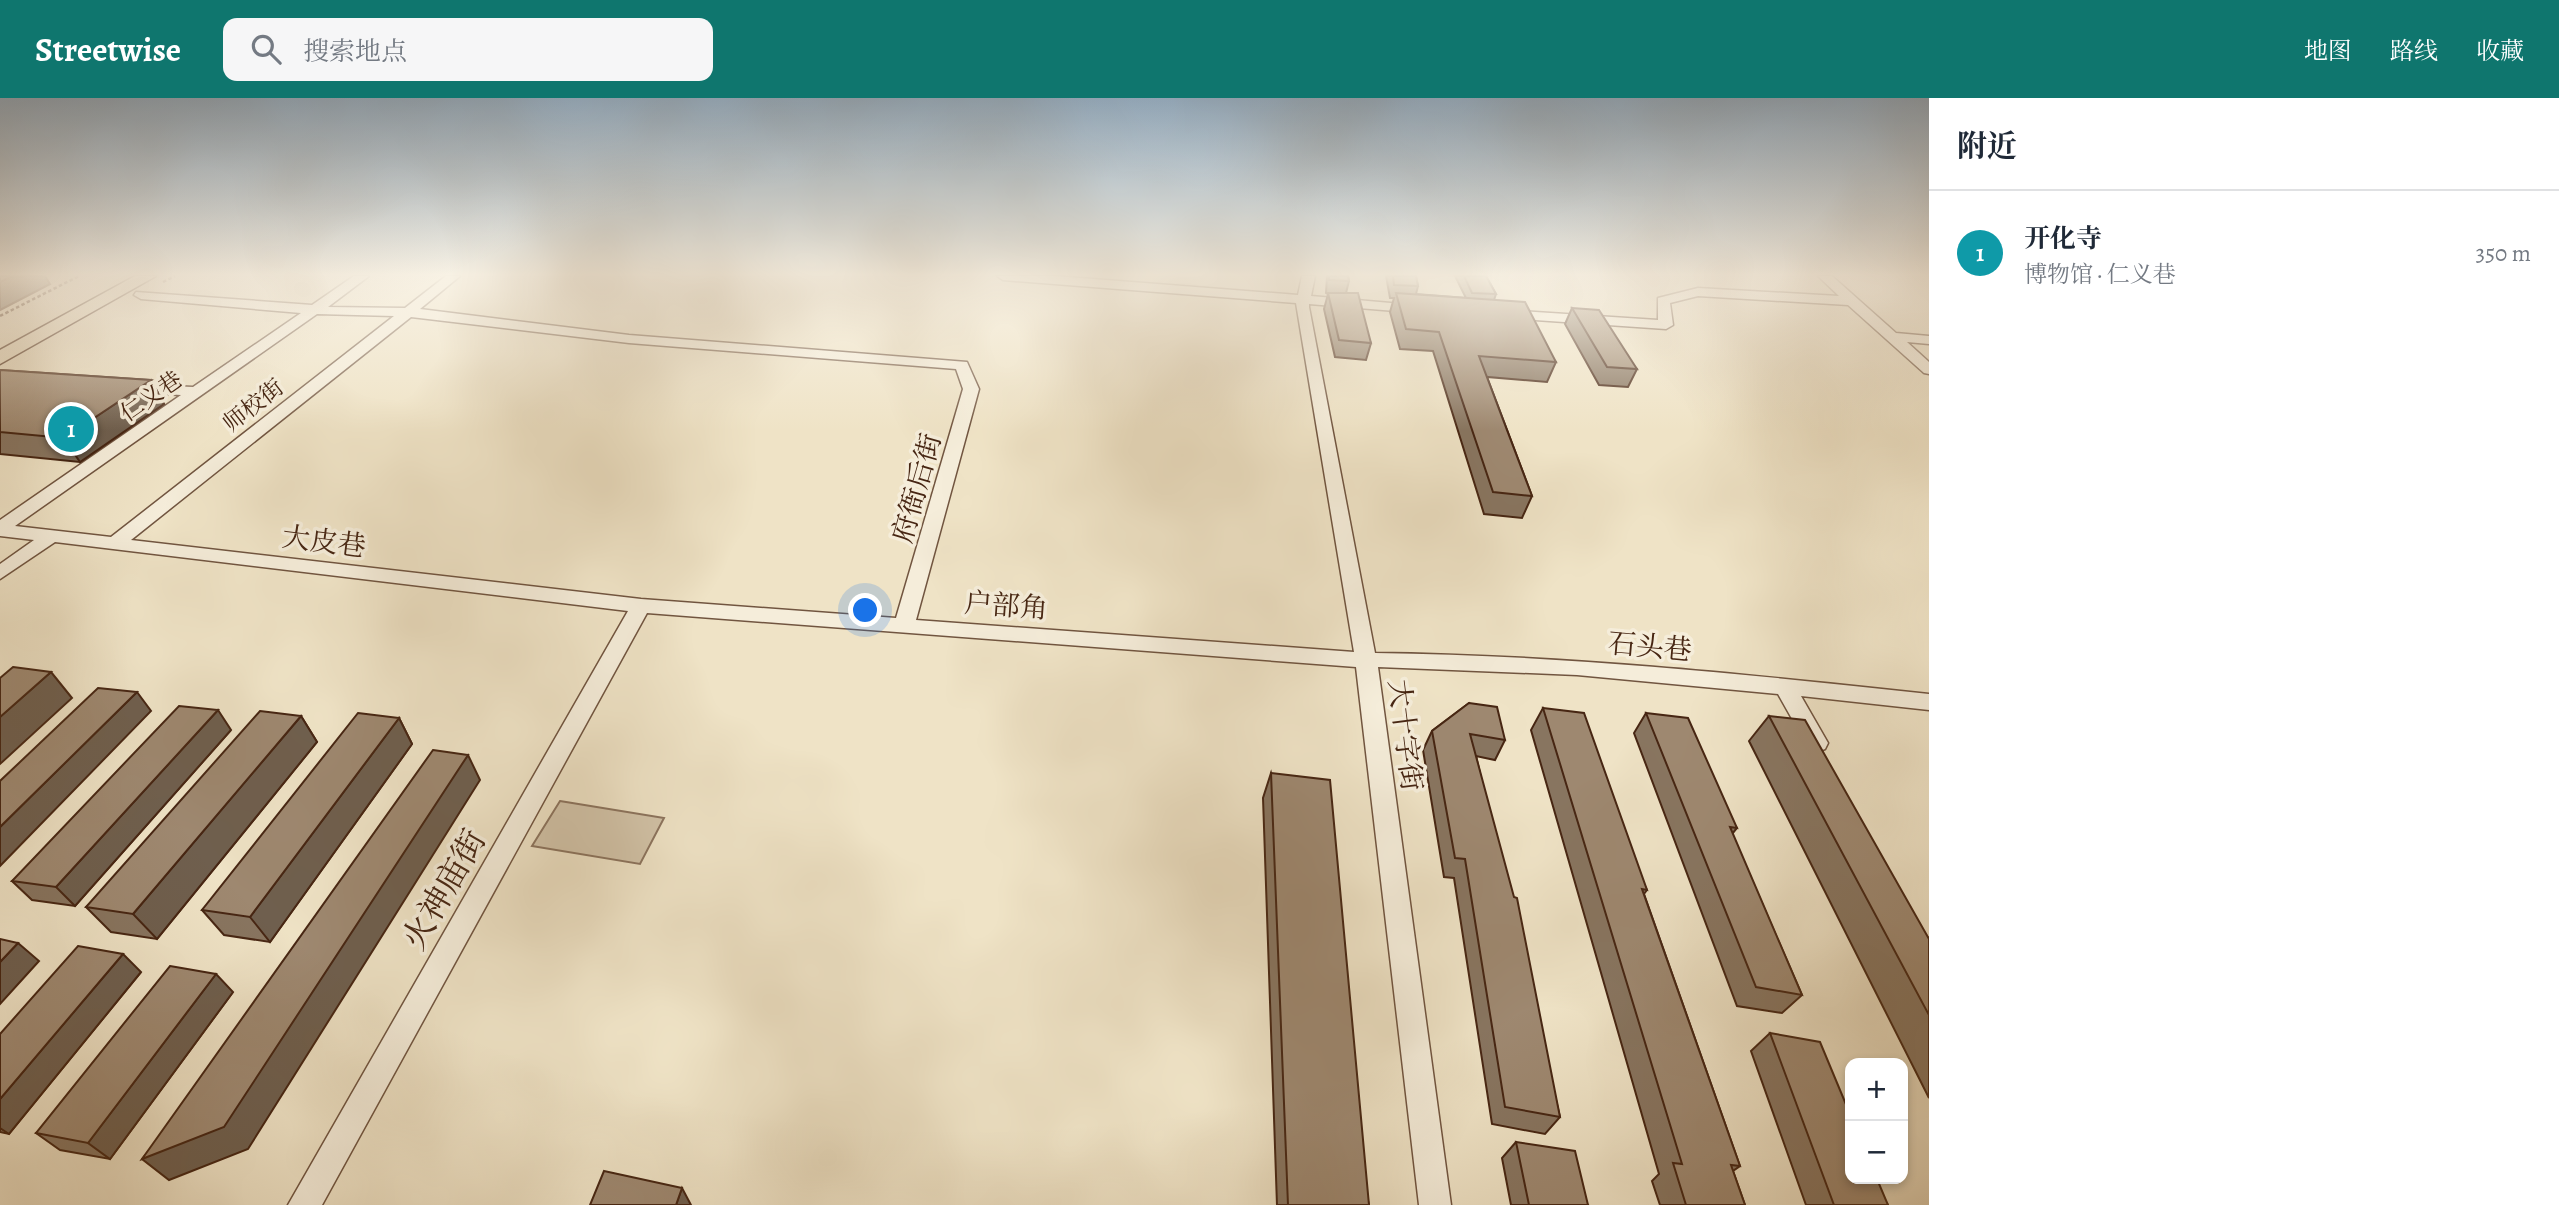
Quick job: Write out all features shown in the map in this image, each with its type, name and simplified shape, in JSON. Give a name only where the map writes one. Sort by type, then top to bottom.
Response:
[{"type":"main road","points":[[0,358],[55,328]]},
{"type":"street","name":"仁义巷","points":[[0,529],[290,328]]},
{"type":"street","name":"师校街","points":[[114,544],[388,328]]},
{"type":"street","name":"府衙后街","points":[[536,328],[629,339],[962,365],[971,389],[904,626]]},
{"type":"street","name":"大十字街","points":[[1309,328],[1366,660],[1435,1205]]},
{"type":"street","points":[[1883,328],[1929,370]]},
{"type":"street","points":[[1895,337],[1929,340]]},
{"type":"street","points":[[119,386],[197,392]]},
{"type":"street","name":"大皮巷","points":[[0,529],[641,606]]},
{"type":"street","points":[[0,573],[50,537]]},
{"type":"street","name":"户部角","points":[[641,606],[1366,660]]},
{"type":"street","name":"火神庙街","points":[[304,1205],[641,606]]},
{"type":"street","name":"石头巷","points":[[1366,660],[1447,660],[1786,687],[1929,702]]},
{"type":"street","points":[[1786,687],[1831,770]]},
{"type":"shaded area","points":[[560,801],[664,818],[640,864],[532,846]]},
{"type":"building","points":[[1336,328],[1367,328],[1371,343],[1339,340]]},
{"type":"building","points":[[1538,328],[1556,362],[1479,356],[1532,496],[1493,492],[1439,332],[1406,329]]},
{"type":"building","points":[[1584,328],[1610,328],[1637,369],[1607,367]]},
{"type":"building","points":[[0,370],[151,380],[64,438],[0,432]]},
{"type":"building","points":[[13,667],[51,672],[0,717],[0,678]]},
{"type":"building","points":[[98,688],[137,692],[0,827],[0,781]]},
{"type":"building","points":[[1469,703],[1497,707],[1505,740],[1470,734],[1514,897],[1517,898],[1560,1117],[1505,1107],[1465,859],[1455,858],[1432,731]]},
{"type":"building","points":[[179,706],[218,710],[56,887],[12,881]]},
{"type":"building","points":[[1543,708],[1584,713],[1647,890],[1642,889],[1740,1166],[1731,1165],[1745,1205],[1686,1205],[1673,1163],[1682,1164]]},
{"type":"building","points":[[260,711],[301,716],[133,914],[86,907]]},
{"type":"building","points":[[358,713],[399,718],[250,917],[202,910]]},
{"type":"building","points":[[1646,713],[1688,718],[1737,828],[1730,827],[1802,995],[1756,987]]},
{"type":"building","points":[[1769,716],[1805,720],[1929,939],[1929,1015]]},
{"type":"building","points":[[433,750],[468,755],[224,1127],[142,1159]]},
{"type":"building","points":[[1271,773],[1330,780],[1369,1205],[1288,1205]]},
{"type":"building","points":[[0,939],[18,943],[0,962]]},
{"type":"building","points":[[78,946],[123,954],[0,1099],[0,1034]]},
{"type":"building","points":[[170,966],[216,974],[88,1143],[36,1133]]},
{"type":"building","points":[[1770,1033],[1820,1042],[1845,1102],[1845,1184],[1879,1184],[1888,1205],[1834,1205]]},
{"type":"building","points":[[1516,1142],[1575,1151],[1588,1205],[1529,1205]]},
{"type":"building","points":[[604,1171],[682,1188],[676,1205],[590,1205]]},
{"type":"place","name":"开化寺","points":[[71,429]]}]
